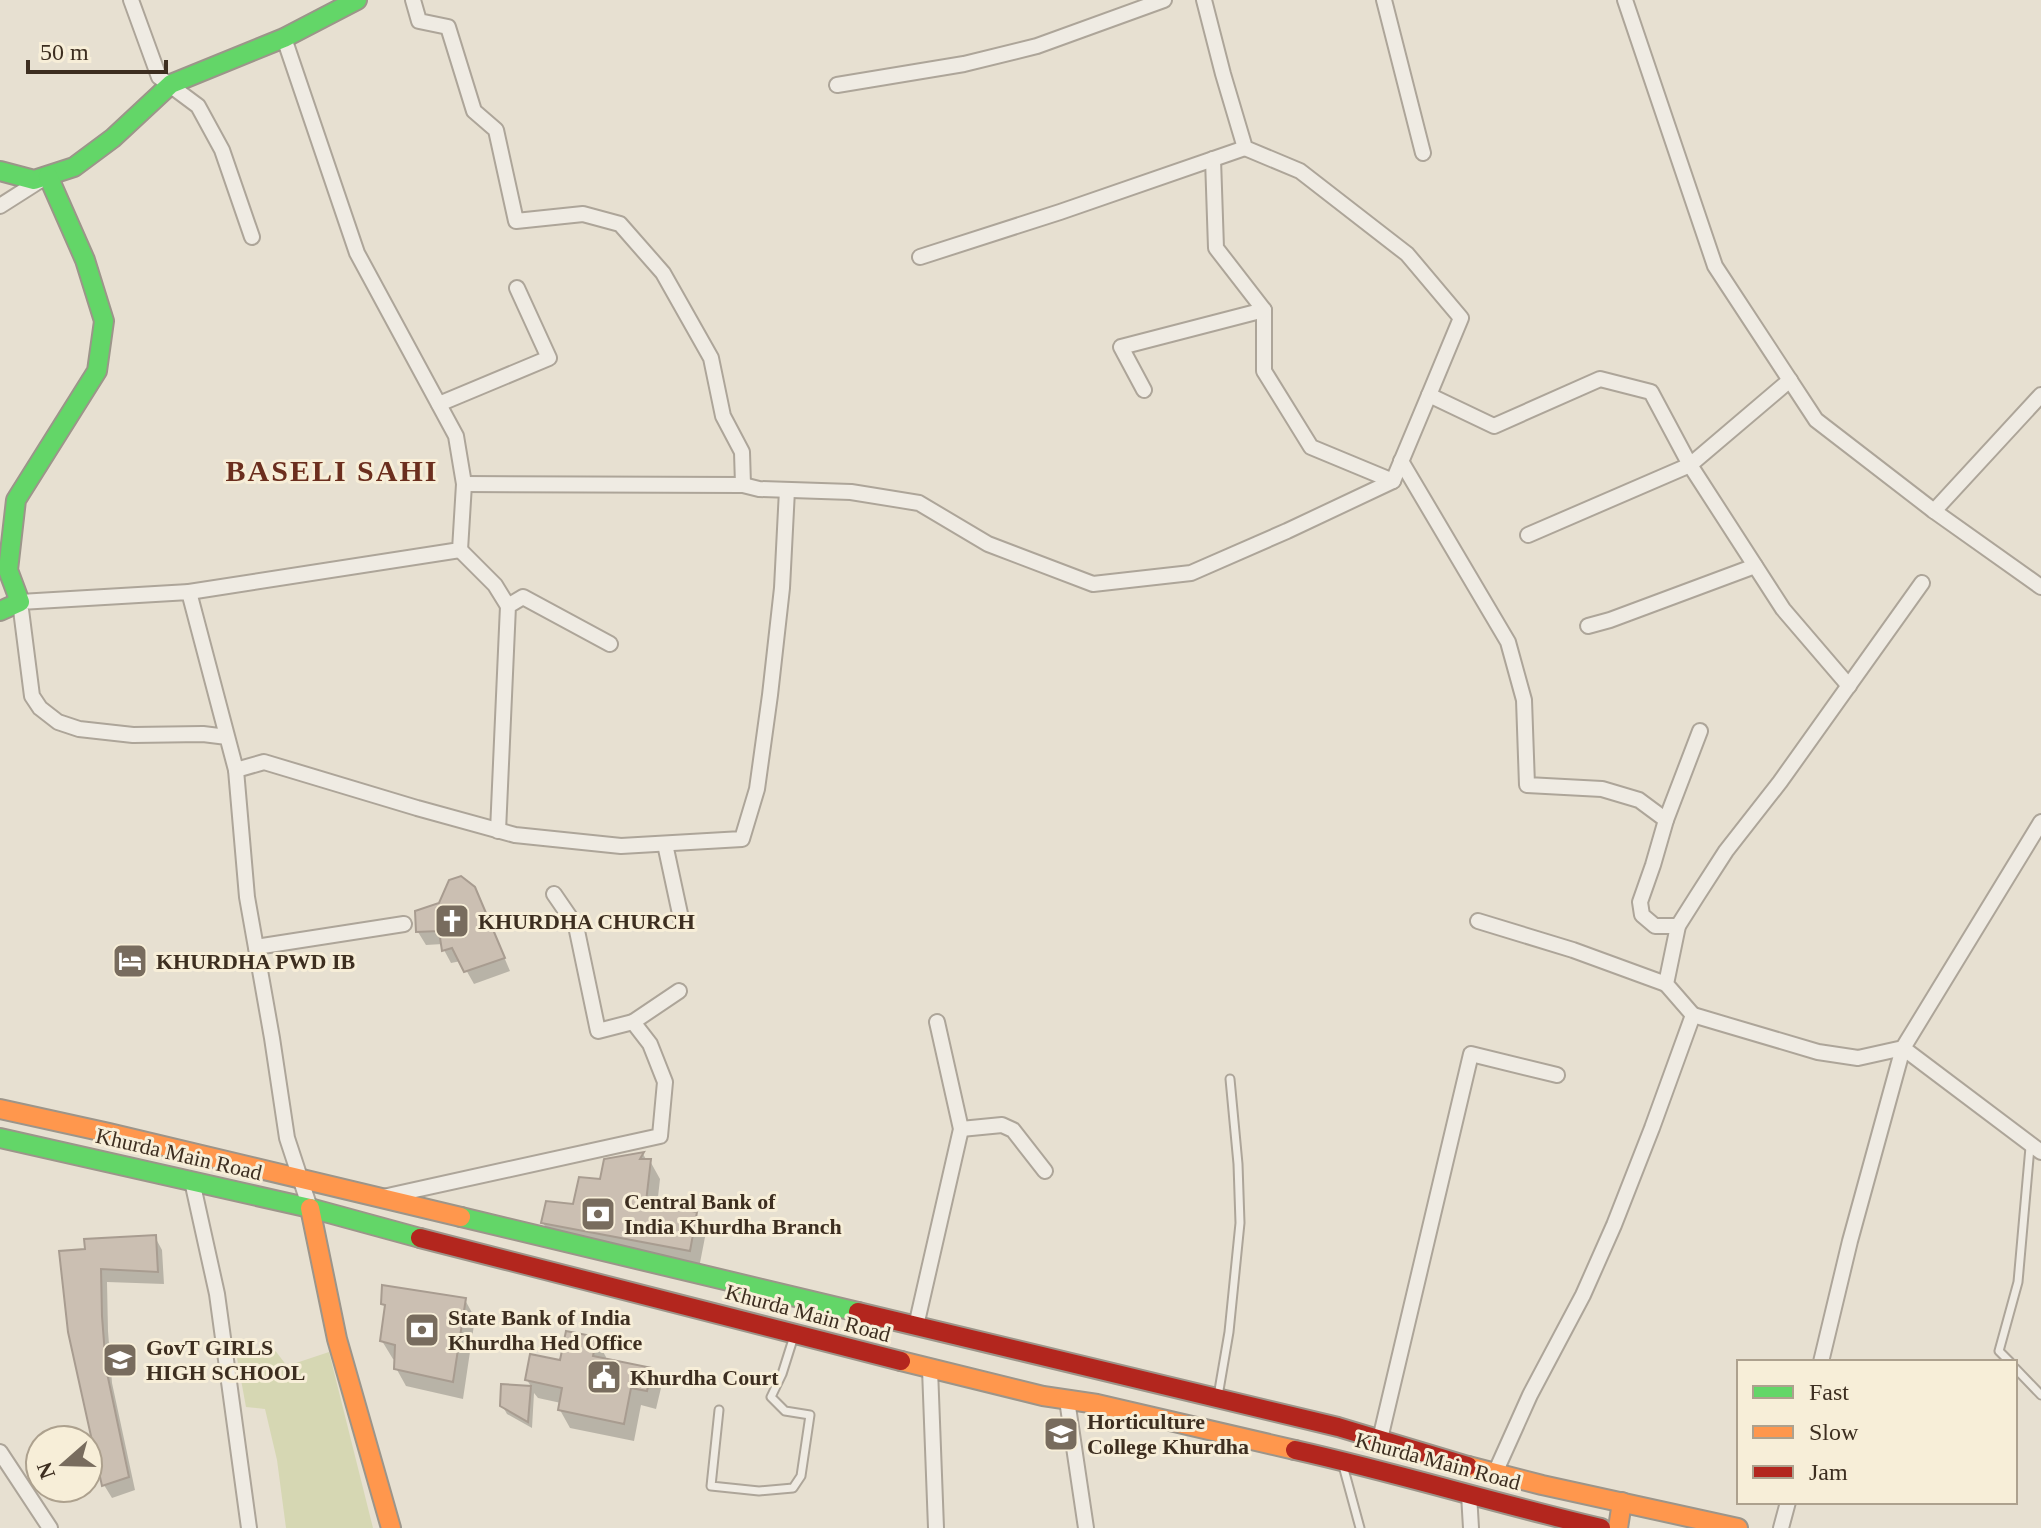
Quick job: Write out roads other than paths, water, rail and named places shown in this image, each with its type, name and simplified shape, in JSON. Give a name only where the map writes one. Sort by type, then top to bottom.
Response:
[{"type":"main road","points":[[1,169],[34,180],[74,167],[113,138],[171,84],[284,38],[357,0]]},
{"type":"main road","points":[[0,611],[20,602],[8,570],[8,501],[54,443],[97,371],[104,321],[85,260],[48,176]]},
{"type":"main road","name":"Khurda Main Road","points":[[0,1109],[1218,1398],[1338,1427],[1495,1473],[1738,1528]]},
{"type":"main road","name":"Khurda Main Road","points":[[2,1139],[310,1208],[930,1369],[1341,1460],[1469,1494],[1551,1522],[1601,1528]]},
{"type":"main road","points":[[310,1208],[337,1339],[391,1528]]},
{"type":"main road","points":[[1205,1429],[1218,1398]]},
{"type":"main road","points":[[1618,1528],[1622,1502]]},
{"type":"street","points":[[131,0],[159,77],[198,106],[222,150],[252,237]]},
{"type":"street","points":[[413,0],[419,21],[448,27],[474,111],[496,130],[516,221],[583,214],[620,224],[663,273],[711,358],[723,416],[742,452],[743,485]]},
{"type":"street","points":[[837,85],[964,64],[1037,46],[1164,0]]},
{"type":"street","points":[[1204,0],[1245,148]]},
{"type":"street","points":[[1384,0],[1423,153]]},
{"type":"street","points":[[1625,0],[1715,266],[1816,420],[1934,511],[2041,587]]},
{"type":"street","points":[[284,38],[357,253],[456,436],[464,484],[460,550],[495,585],[508,606],[498,831]]},
{"type":"street","points":[[464,484],[743,485],[759,489],[851,492],[919,503],[988,544],[1093,584],[1191,573],[1393,481],[1461,318],[1407,254],[1300,171],[1245,148],[920,257]]},
{"type":"street","points":[[1213,159],[1216,248],[1264,310],[1264,371],[1311,447],[1393,481]]},
{"type":"street","points":[[0,206],[48,176]]},
{"type":"street","points":[[439,404],[549,358],[517,288]]},
{"type":"street","points":[[1144,390],[1121,347],[1264,310]]},
{"type":"street","points":[[1429,395],[1494,426],[1600,379],[1651,392],[1690,465],[1783,609],[1849,686]]},
{"type":"street","points":[[1528,535],[1690,465],[1790,380]]},
{"type":"street","points":[[1934,511],[2041,395]]},
{"type":"street","points":[[1401,461],[1508,642],[1524,700],[1527,785],[1602,789],[1639,800],[1666,820]]},
{"type":"street","points":[[236,770],[264,762],[515,835],[621,846],[742,839],[757,789],[770,695],[782,588],[787,490]]},
{"type":"street","points":[[227,737],[203,734],[133,735],[79,729],[58,722],[40,708],[32,696],[20,602],[189,592],[460,550]]},
{"type":"street","points":[[1588,626],[1755,566]]},
{"type":"street","points":[[1666,984],[1678,926],[1726,851],[1780,782],[1922,583]]},
{"type":"street","points":[[189,592],[236,770],[247,897],[287,1138],[310,1208]]},
{"type":"street","points":[[508,606],[523,597],[610,644]]},
{"type":"street","points":[[1678,926],[1655,926],[1642,915],[1640,902],[1666,820],[1700,731]]},
{"type":"street","points":[[1821,1360],[1850,1241],[1903,1048],[2041,822]]},
{"type":"street","points":[[665,844],[682,923]]},
{"type":"street","points":[[554,894],[576,926],[598,1031],[633,1022],[679,991]]},
{"type":"street","points":[[1478,921],[1573,950],[1666,984],[1693,1015],[1818,1052],[1858,1058],[1903,1048],[2036,1148]]},
{"type":"street","points":[[256,947],[404,924]]},
{"type":"street","points":[[1495,1473],[1614,1225],[1693,1015]]},
{"type":"street","points":[[379,1198],[660,1136],[665,1082],[650,1044],[633,1022]]},
{"type":"street","points":[[916,1326],[961,1129],[937,1022]]},
{"type":"street","points":[[1380,1439],[1471,1054],[1557,1075]]},
{"type":"street","points":[[961,1129],[1002,1125],[1013,1130],[1045,1171]]},
{"type":"street","points":[[192,1181],[217,1294],[249,1528]]},
{"type":"street","points":[[930,1369],[936,1528]]},
{"type":"street","points":[[1067,1400],[1086,1528]]},
{"type":"street","points":[[0,1452],[50,1528]]},
{"type":"street","points":[[1469,1494],[1471,1528]]},
{"type":"street","points":[[1781,1528],[1787,1504]]},
{"type":"lane","points":[[1218,1398],[1229,1332],[1240,1223],[1230,1079]]},
{"type":"lane","points":[[2008,1360],[1999,1351],[2018,1282],[2036,1148]]},
{"type":"lane","points":[[719,1410],[711,1486],[759,1491],[793,1488],[801,1476],[810,1415],[785,1411],[771,1397],[782,1374],[794,1334]]},
{"type":"lane","points":[[2017,1370],[2041,1395]]},
{"type":"lane","points":[[1341,1460],[1360,1528]]},
{"type":"place","name":"KHURDHA CHURCH","points":[[452,921]]},
{"type":"place","name":"KHURDHA PWD IB","points":[[130,961]]},
{"type":"place","name":"Central Bank of India Khurdha Branch","points":[[598,1214]]},
{"type":"place","name":"State Bank of India Khurdha Hed Office","points":[[422,1330]]},
{"type":"place","name":"GovT GIRLS HIGH SCHOOL","points":[[120,1360]]},
{"type":"place","name":"Khurdha Court","points":[[604,1377]]},
{"type":"place","name":"Horticulture College Khurdha","points":[[1061,1434]]},
{"type":"district","name":"BASELI SAHI","points":[[332,470]]}]
